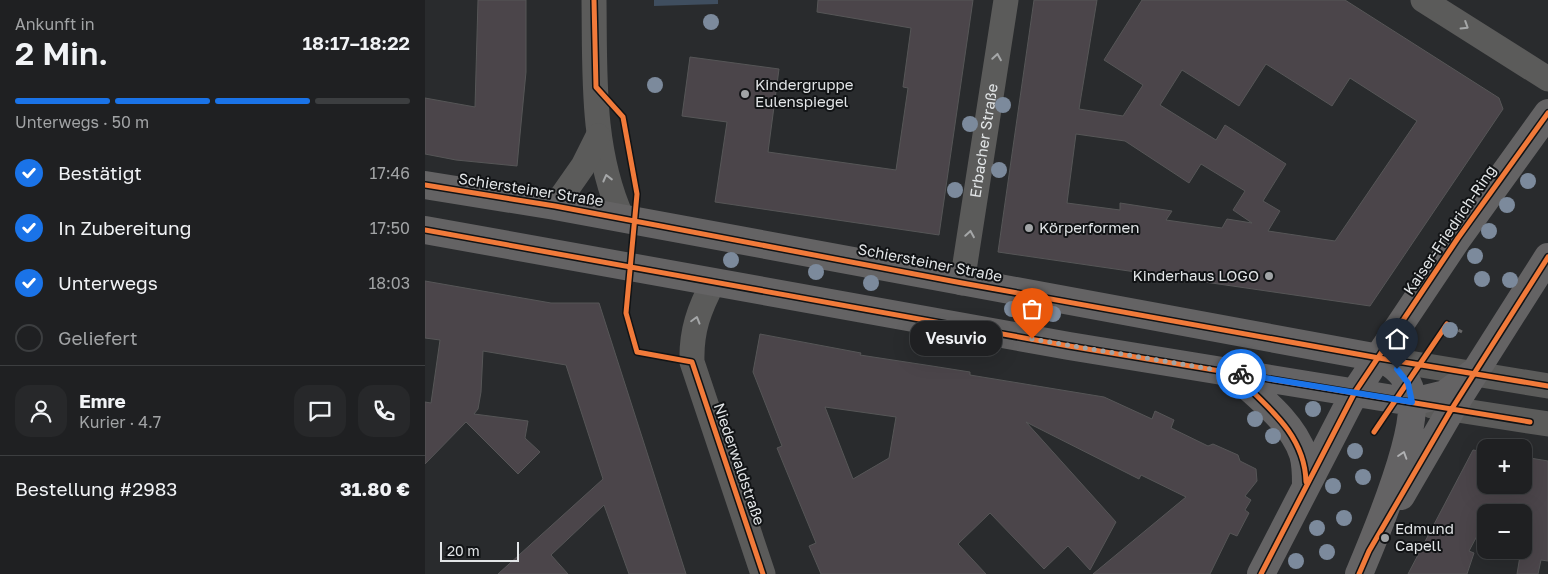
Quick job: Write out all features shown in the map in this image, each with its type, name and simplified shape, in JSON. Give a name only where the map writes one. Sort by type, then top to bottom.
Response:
[{"type":"main road","name":"Kaiser-Friedrich-Ring","points":[[1261,574],[1355,392],[1458,238],[1548,112]]},
{"type":"main road","name":"Schiersteiner Straße","points":[[425,186],[622,218],[1379,358]]},
{"type":"main road","points":[[425,230],[1069,346],[1412,402],[1445,394],[1473,373]]},
{"type":"main road","points":[[1364,562],[1473,373],[1548,257]]},
{"type":"main road","points":[[1364,562],[1410,431],[1412,402],[1411,393],[1404,376],[1390,363],[1379,358]]},
{"type":"main road","points":[[1233,373],[1283,422],[1296,441],[1303,454],[1306,484]]},
{"type":"street","points":[[594,0],[598,136],[608,184],[622,218]]},
{"type":"street","name":"Erbacher Straße","points":[[962,282],[1006,0]]},
{"type":"street","points":[[1423,0],[1548,79]]},
{"type":"street","points":[[555,206],[583,166],[598,136]]},
{"type":"street","name":"Niederwaldstraße","points":[[714,282],[696,319],[692,341],[692,362],[763,574]]},
{"type":"street","name":"Schiersteiner Straße","points":[[1379,358],[1548,386]]},
{"type":"street","points":[[1412,402],[1451,410],[1548,424]]},
{"type":"path","points":[[1420,365],[1447,324],[1462,332]]},
{"type":"shaded area","points":[[654,0],[718,0],[718,4],[654,6]]},
{"type":"building","points":[[478,0],[526,0],[526,72],[517,166],[456,160],[425,154],[425,98],[475,107]]},
{"type":"building","points":[[818,0],[973,0],[939,235],[715,202],[727,122],[682,116],[690,57],[779,69],[768,152],[896,170],[908,88],[903,87],[911,28],[817,12]]},
{"type":"building","points":[[1034,0],[1097,0],[1079,109],[1123,116],[1143,85],[1104,60],[1142,0],[1345,0],[1499,98],[1503,109],[1370,306],[998,252]],"holes":[[[1266,64],[1332,106],[1350,78],[1417,121],[1335,241],[1268,231],[1280,211],[1263,201],[1286,164],[1225,125],[1216,140],[1160,105],[1182,70],[1239,106]],[[1076,134],[1125,141],[1189,183],[1201,164],[1245,191],[1233,210],[1252,223],[1227,219],[1222,228],[1166,220],[1172,211],[1120,203],[1120,210],[1067,203]]]},
{"type":"building","points":[[425,281],[551,303],[599,303],[686,574],[629,574],[604,505],[551,555],[568,574],[498,574],[603,479],[566,365],[483,351],[481,392],[478,409],[474,414],[528,421],[525,438],[540,452],[518,474],[466,422],[425,464],[425,402],[431,403],[440,340],[425,338]]},
{"type":"building","points":[[760,334],[861,353],[860,355],[970,372],[970,375],[1104,397],[1152,419],[1155,411],[1174,420],[1171,428],[1208,446],[1213,444],[1238,455],[1240,461],[1256,469],[1257,481],[1245,496],[1251,500],[1245,510],[1249,513],[1237,536],[1230,533],[1210,574],[1093,574],[1186,497],[1141,475],[1139,479],[1026,422],[1116,522],[1090,570],[1068,546],[1044,569],[990,513],[958,544],[986,574],[821,574],[809,546],[816,543],[777,448],[782,446],[753,372]],"holes":[[[825,407],[896,417],[889,458],[853,479]]]},
{"type":"building","points":[[1473,450],[1477,451],[1477,494],[1532,494],[1532,458],[1548,461],[1548,561],[1541,560],[1538,574],[1517,574],[1520,559],[1532,559],[1532,504],[1477,504],[1477,536],[1469,551],[1474,553],[1467,574],[1408,574]]},
{"type":"cycle path","points":[[594,0],[596,87],[623,117],[637,194],[626,313],[637,352],[692,362],[763,574]]},
{"type":"cycle path","points":[[1261,574],[1355,392],[1458,238],[1548,113]]},
{"type":"cycle path","points":[[425,185],[555,206],[962,283],[1379,358],[1548,386]]},
{"type":"cycle path","points":[[425,230],[1069,346],[1530,422]]},
{"type":"cycle path","points":[[1359,574],[1369,551],[1451,410],[1548,257]]},
{"type":"cycle path","points":[[1374,432],[1447,324]]},
{"type":"cycle path","points":[[1233,373],[1270,409],[1291,434],[1299,449],[1304,465],[1306,482]]},
{"type":"way so far","points":[[1032,339],[1241,374]]},
{"type":"place","name":"Kindergruppe Eulenspiegel","points":[[745,94]]},
{"type":"place","name":"Körperformen","points":[[1029,228]]},
{"type":"place","name":"Kinderhaus LOGO","points":[[1269,276]]},
{"type":"place","name":"Vesuvio","points":[[1032,339]]},
{"type":"place","name":"Edmund Capell","points":[[1385,538]]},
{"type":"route","points":[[1241,374],[1412,402],[1408,383],[1397,369]]}]
